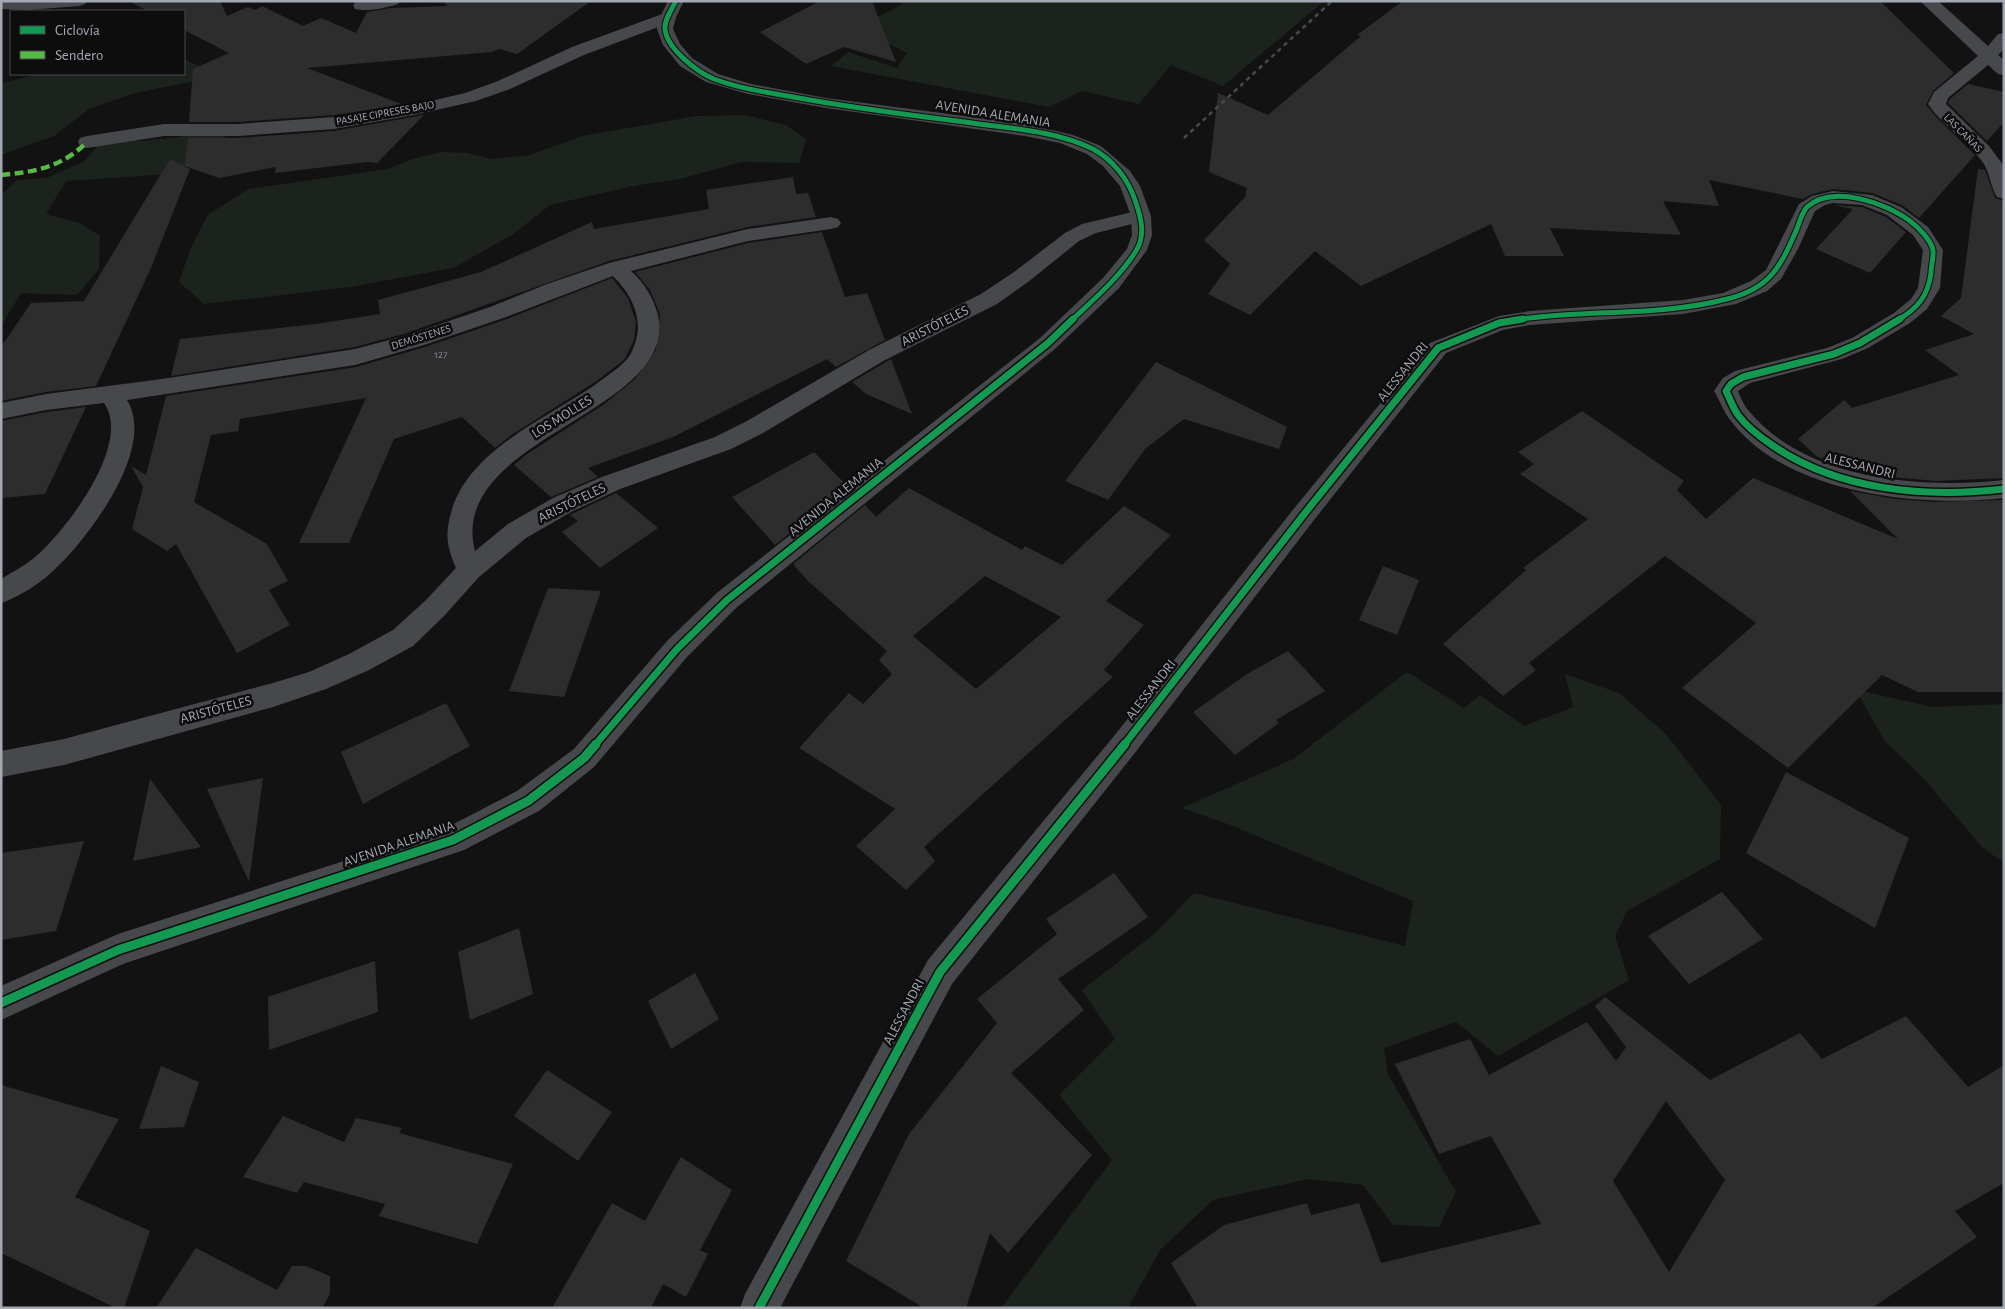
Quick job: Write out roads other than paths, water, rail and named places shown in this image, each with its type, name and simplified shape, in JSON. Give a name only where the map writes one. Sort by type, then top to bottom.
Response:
[{"type":"street","points":[[1,4],[27,5],[79,1]]},
{"type":"street","points":[[361,4],[392,1]]},
{"type":"street","points":[[1928,1],[2004,70]]},
{"type":"street","name":"PASAJE CIPRESES BAJO","points":[[87,142],[164,130],[238,130],[334,123],[414,110],[470,97],[504,85],[672,9]]},
{"type":"street","name":"AVENIDA ALEMANIA","points":[[1,1002],[118,950],[454,840],[528,801],[584,758],[677,649],[727,600],[1048,344],[1111,283],[1137,250],[1142,235],[1141,216],[1130,186],[1123,175],[1094,150],[1066,139],[1025,130],[836,104],[748,89],[712,78],[686,62],[672,45],[666,29],[672,9]]},
{"type":"street","name":"LAS CAÑAS","points":[[2004,38],[1988,56],[1940,96],[1937,104],[1944,114],[1995,167],[2004,193]]},
{"type":"street","name":"ALESSANDRI","points":[[759,1308],[940,972],[1124,745],[1305,513],[1438,348],[1499,323],[1530,318],[1683,307],[1728,298],[1759,286],[1774,274],[1788,249],[1806,208],[1819,200],[1833,197],[1865,199],[1910,221],[1921,230],[1929,241],[1933,250],[1929,288],[1919,304],[1882,331],[1834,354],[1743,377],[1731,384],[1726,391],[1731,406],[1762,441],[1828,474],[1880,487],[1928,492],[2004,489]]},
{"type":"street","name":"ARISTÓTELES","points":[[1,764],[64,752],[316,681],[359,662],[404,638],[470,570],[517,531],[562,505],[611,483],[695,454],[739,435],[877,356],[988,298],[1021,277],[1072,237],[1089,228],[1141,216]]},
{"type":"street","name":"DEMÓSTENES","points":[[1,411],[46,402],[111,395],[355,357],[416,340],[616,268],[748,235],[830,223]]},
{"type":"street","name":"LOS MOLLES","points":[[470,570],[461,550],[459,529],[470,493],[488,470],[523,442],[580,406],[618,379],[636,363],[644,350],[650,328],[645,305],[632,283],[616,268]]},
{"type":"street","points":[[1,593],[43,565],[75,531],[102,493],[118,455],[124,423],[119,406],[111,395]]},
{"type":"railway","points":[[1184,138],[1332,1]]}]
